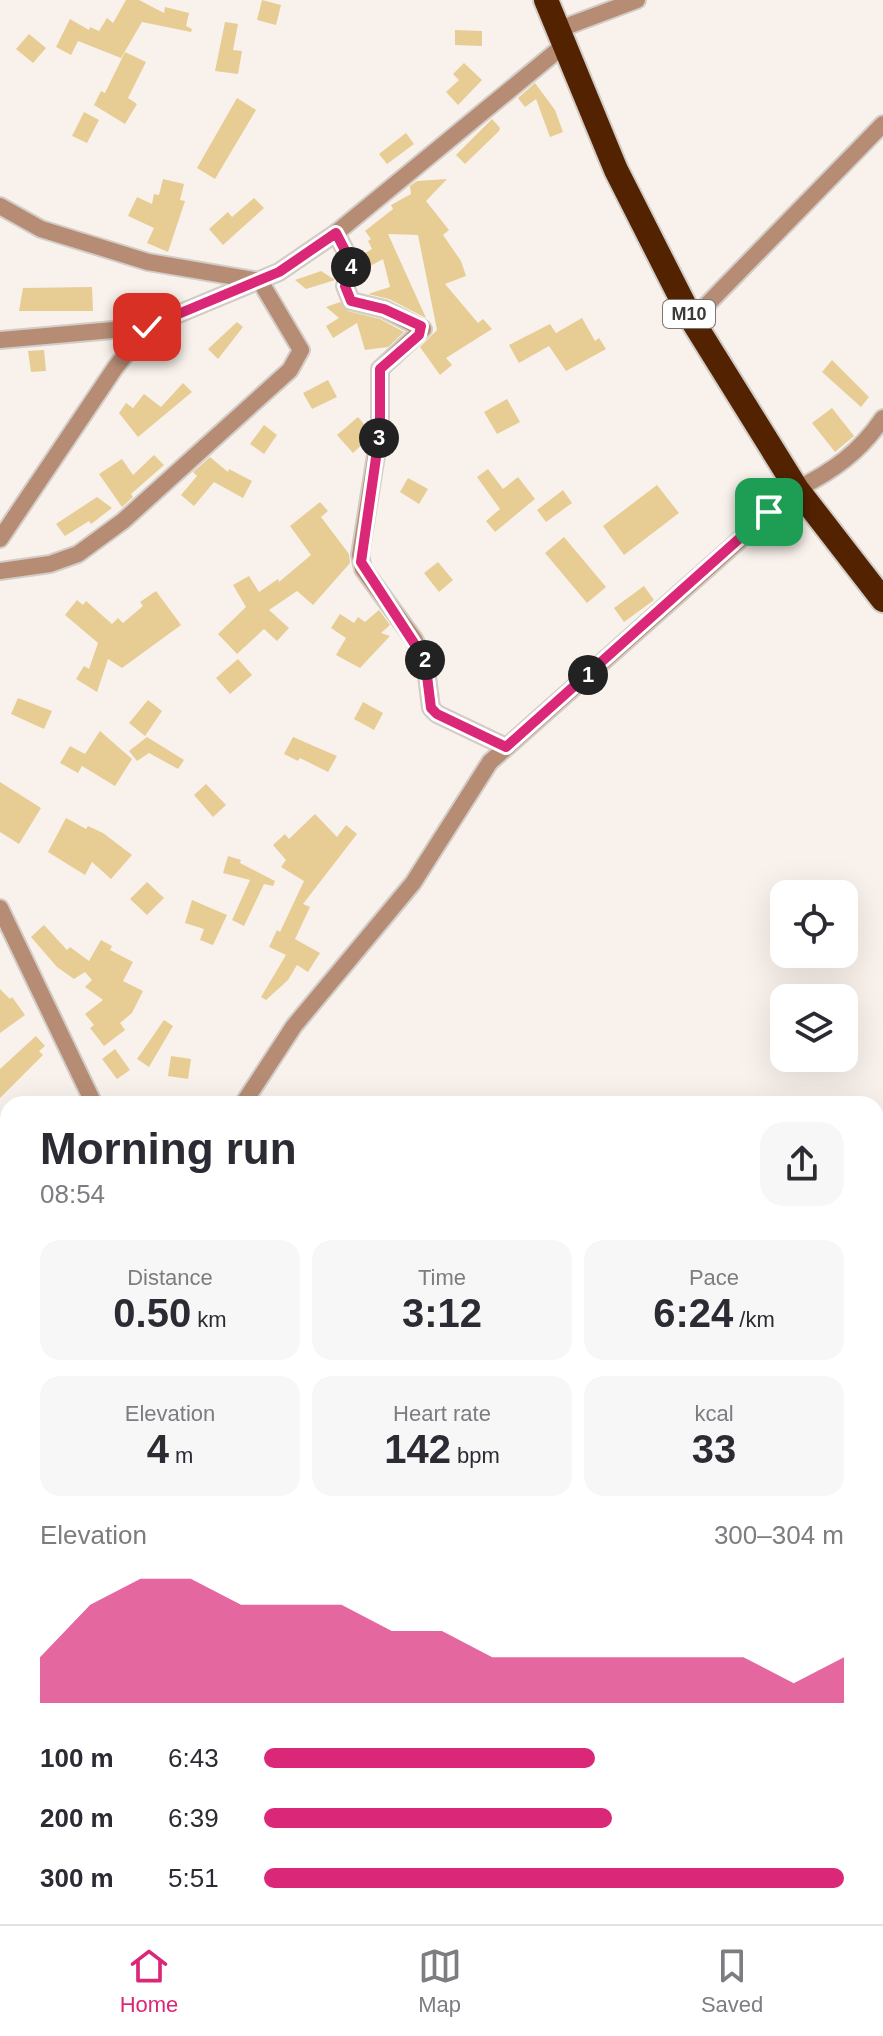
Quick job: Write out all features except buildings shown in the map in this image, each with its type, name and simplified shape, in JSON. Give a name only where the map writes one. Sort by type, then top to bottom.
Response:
[{"type":"highway","name":"M10","points":[[546,0],[616,170],[692,320],[797,489],[883,600]]},
{"type":"street","points":[[0,340],[147,327],[279,272],[336,233],[560,38],[637,0]]},
{"type":"street","points":[[692,320],[883,124]]},
{"type":"street","points":[[0,206],[41,229],[148,262],[260,281],[300,343],[300,357],[295,364],[123,521],[78,554],[50,564],[0,571]]},
{"type":"street","points":[[336,233],[352,264],[345,286],[351,301],[384,309],[423,329],[380,369],[380,430],[360,555],[363,569],[414,639],[425,660],[431,708],[437,714],[506,747]]},
{"type":"street","points":[[0,539],[115,368],[147,327]]},
{"type":"street","points":[[248,1096],[294,1026],[413,883],[474,784],[506,747],[797,489],[845,461],[868,440],[883,418]]},
{"type":"street","points":[[0,908],[90,1096]]},
{"type":"route","points":[[147,327],[279,272],[336,233],[352,264],[345,286],[351,301],[384,309],[421,326],[422,332],[380,369],[380,430],[361,562],[425,660],[431,708],[437,714],[506,747],[769,512]]}]
